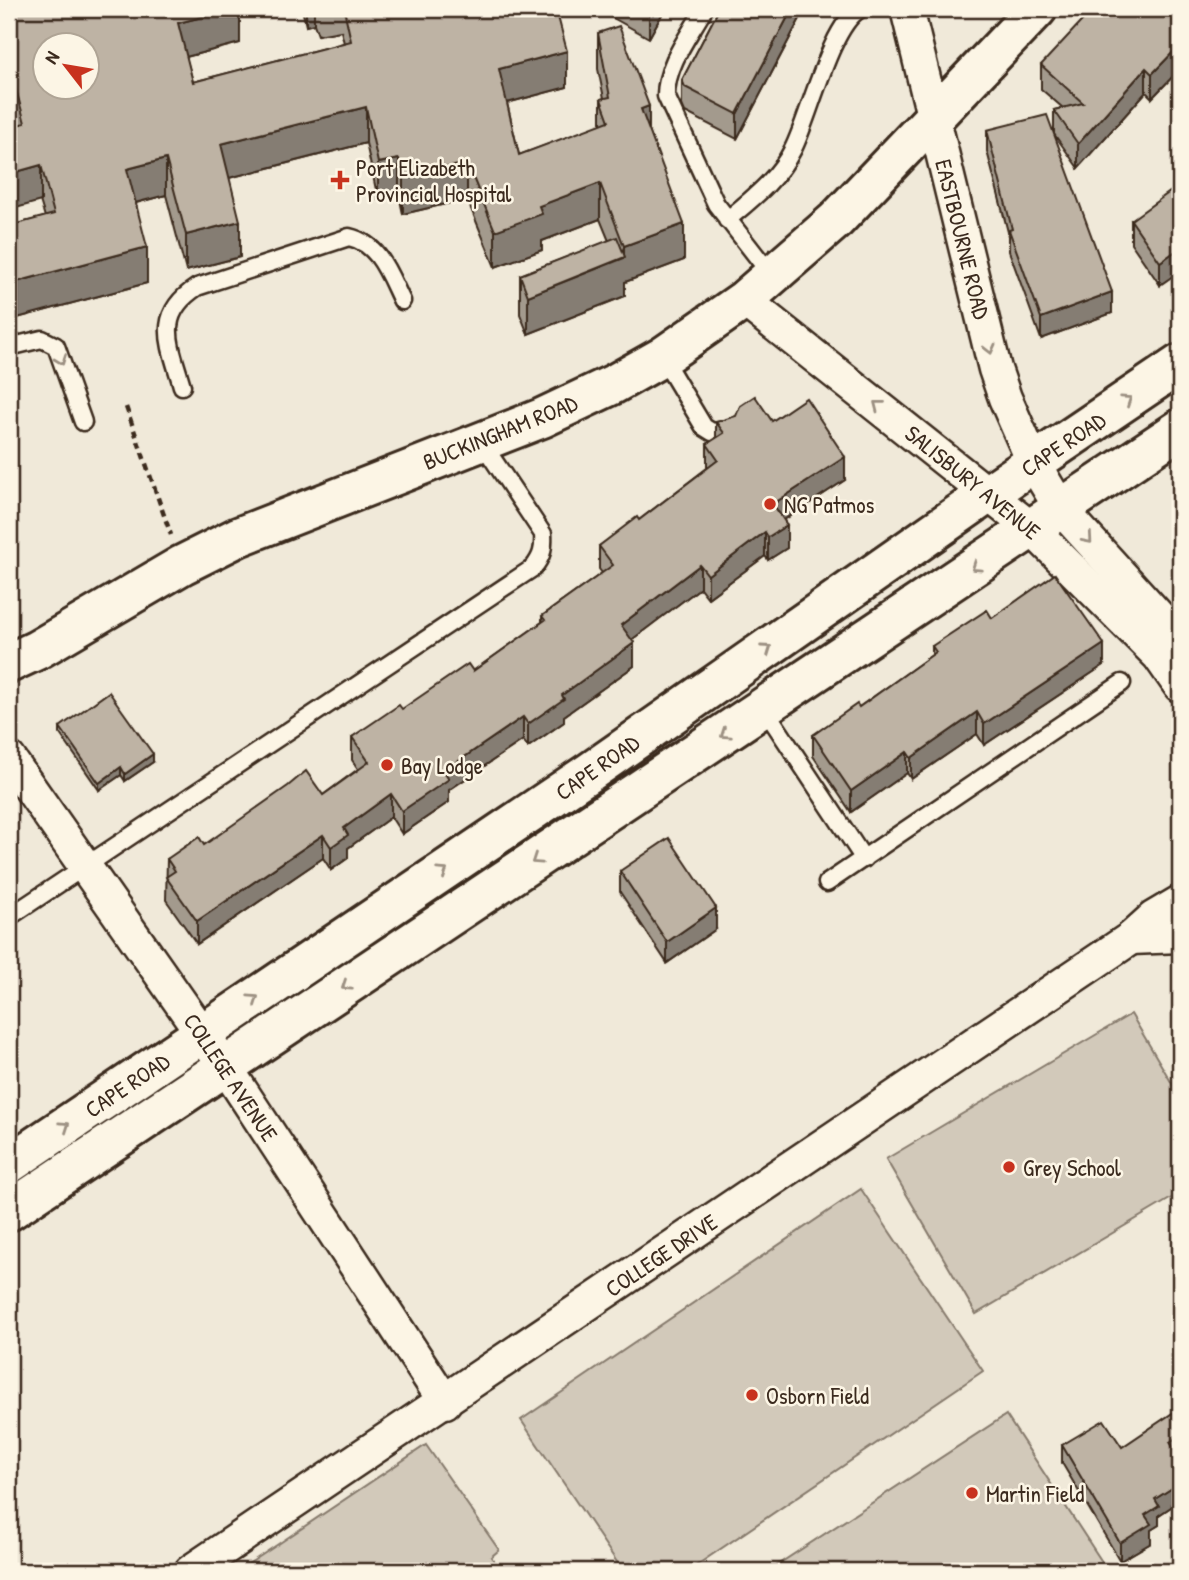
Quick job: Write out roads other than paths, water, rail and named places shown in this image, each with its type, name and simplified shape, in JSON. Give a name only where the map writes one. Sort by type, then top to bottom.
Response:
[{"type":"main road","name":"BUCKINGHAM ROAD","points":[[9,663],[37,650],[182,565],[238,537],[542,418],[614,384],[662,357],[758,288],[836,220],[1037,9]]},
{"type":"main road","name":"CAPE ROAD","points":[[9,1164],[590,772],[989,493],[1180,364]]},
{"type":"main road","name":"CAPE ROAD","points":[[9,1211],[1180,429]]},
{"type":"street","name":"EASTBOURNE ROAD","points":[[907,9],[995,369],[1034,464]]},
{"type":"street","name":"SALISBURY AVENUE","points":[[758,288],[989,493],[1047,519],[1180,640]]},
{"type":"street","name":"SALISBURY AVENUE","points":[[1034,464],[1047,519],[1159,656],[1180,686]]},
{"type":"street","name":"COLLEGE AVENUE","points":[[9,758],[225,1066],[445,1402]]},
{"type":"street","name":"COLLEGE DRIVE","points":[[191,1571],[1131,938],[1153,918],[1180,902]]},
{"type":"street","points":[[1131,938],[1180,936]]},
{"type":"lane","points":[[704,9],[671,68],[666,81],[666,96],[758,288]]},
{"type":"lane","points":[[727,220],[767,186],[780,170],[793,149],[840,31],[852,13],[860,9]]},
{"type":"lane","points":[[181,386],[169,340],[168,322],[184,296],[197,287],[349,237],[359,239],[372,247],[380,257],[402,301]]},
{"type":"lane","points":[[9,347],[42,339],[56,346],[83,422]]},
{"type":"lane","points":[[662,357],[704,427],[712,432],[730,430]]},
{"type":"lane","points":[[9,917],[533,568],[541,558],[543,534],[482,443]]},
{"type":"lane","points":[[827,883],[1122,683]]},
{"type":"lane","points":[[764,708],[864,859]]},
{"type":"place","name":"Port Elizabeth Provincial Hospital","points":[[340,180]]},
{"type":"place","name":"NG Patmos","points":[[770,504]]},
{"type":"place","name":"Bay Lodge","points":[[387,765]]},
{"type":"place","name":"Grey School","points":[[1009,1167]]},
{"type":"place","name":"Osborn Field","points":[[752,1395]]},
{"type":"place","name":"Martin Field","points":[[972,1493]]}]
